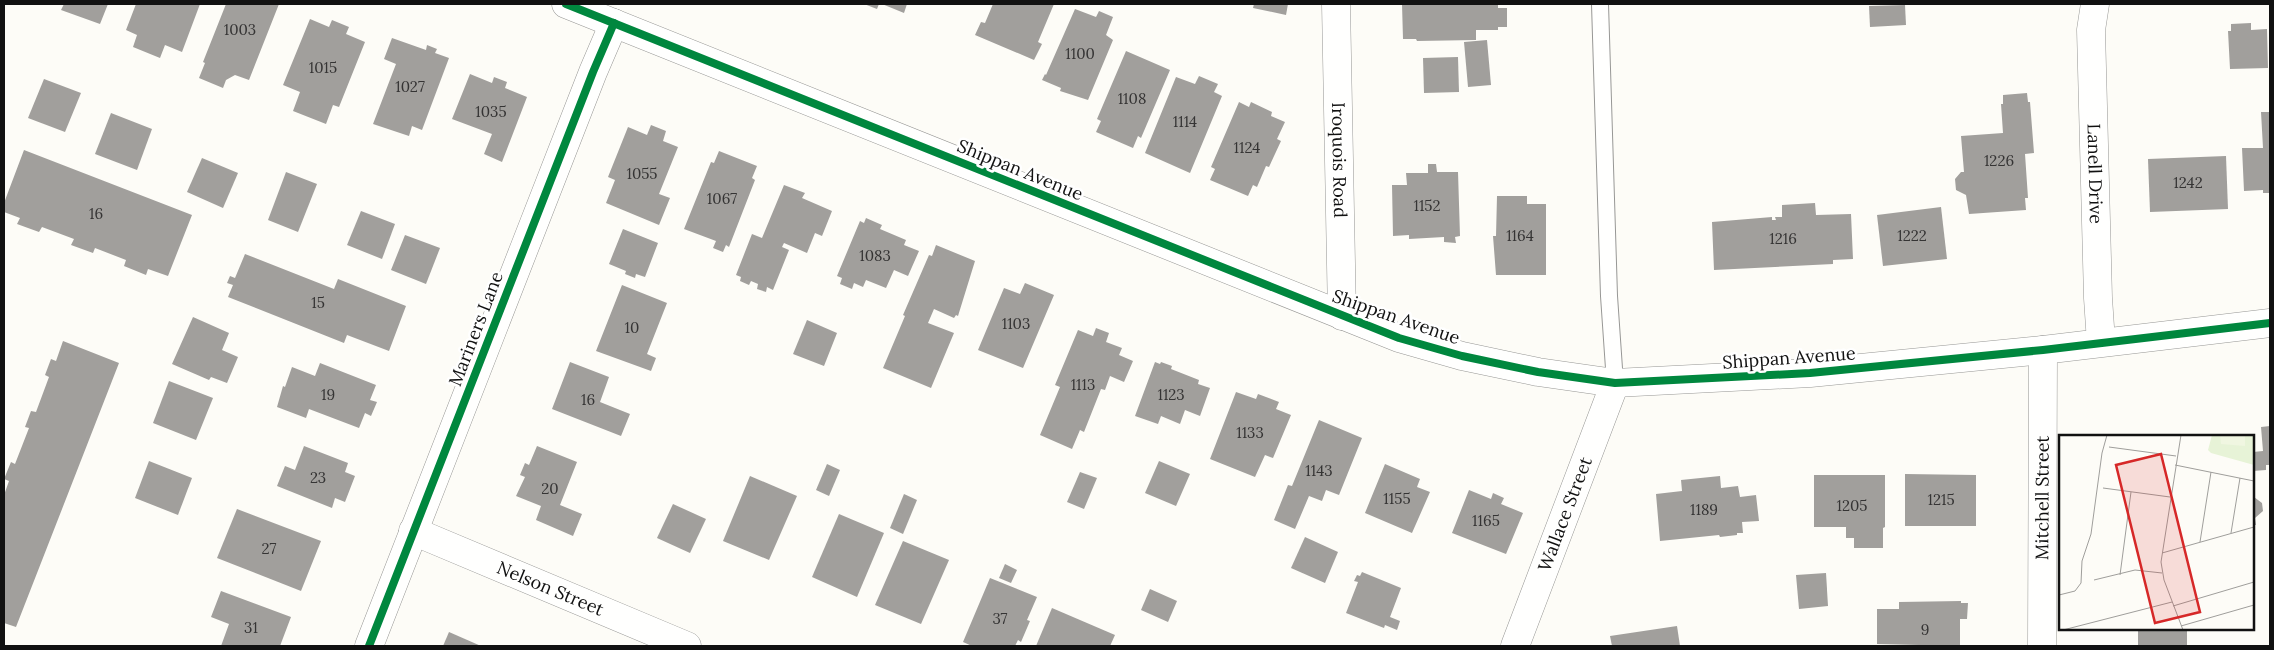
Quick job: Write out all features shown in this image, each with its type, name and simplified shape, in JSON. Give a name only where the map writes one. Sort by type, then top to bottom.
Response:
[{"type":"street","name":"Shippan Avenue","points":[[566,4],[1399,338],[1462,356],[1538,372],[1615,383],[1810,373],[2043,350],[2270,323]]},
{"type":"street","name":"Iroquois Road","points":[[1336,4],[1342,316]]},
{"type":"street","name":"Lanell Drive","points":[[2095,4],[2091,30],[2098,298],[2102,342]]},
{"type":"street","name":"Mariners Lane","points":[[369,646],[593,72],[614,23]]},
{"type":"street","name":"Mitchell Street","points":[[2042,646],[2043,350]]},
{"type":"street","name":"Wallace Street","points":[[1515,646],[1615,383]]},
{"type":"street","name":"Nelson Street","points":[[413,531],[687,646]]},
{"type":"lane","points":[[1600,4],[1609,296],[1615,383]]},
{"type":"building","points":[[64,4],[108,4],[100,24],[61,10]]},
{"type":"building","points":[[136,4],[200,4],[182,52],[165,45],[160,58],[133,47],[137,35],[126,30]]},
{"type":"building","points":[[226,4],[279,4],[249,80],[235,75],[226,80],[223,88],[199,78],[205,63],[203,62]]},
{"type":"building","points":[[864,4],[879,4],[877,9]]},
{"type":"building","points":[[882,4],[907,4],[904,13]]},
{"type":"building","points":[[993,4],[1054,4],[1038,42],[1042,44],[1034,60],[975,35],[981,22],[985,23]]},
{"type":"building","points":[[1254,4],[1288,4],[1286,15],[1253,8]]},
{"type":"building","points":[[1402,4],[1498,4],[1498,8],[1507,8],[1507,27],[1498,27],[1498,30],[1476,30],[1476,40],[1417,41],[1416,39],[1403,39]]},
{"type":"building","points":[[1905,5],[1906,25],[1870,27],[1869,6]]},
{"type":"building","points":[[1075,9],[1096,17],[1099,11],[1113,17],[1106,35],[1113,40],[1088,100],[1060,91],[1061,88],[1042,80],[1046,75]]},
{"type":"building","points":[[310,19],[329,27],[332,20],[349,27],[346,34],[365,42],[339,107],[333,105],[326,124],[293,111],[300,92],[283,85]]},
{"type":"building","points":[[2251,23],[2251,30],[2267,29],[2268,68],[2230,69],[2228,31],[2231,31],[2231,24]]},
{"type":"building","points":[[392,38],[426,50],[427,45],[437,49],[435,53],[449,58],[422,130],[412,126],[409,136],[373,124],[396,64],[384,59]]},
{"type":"building","points":[[1487,40],[1491,85],[1468,87],[1464,42]]},
{"type":"building","points":[[1126,51],[1170,70],[1141,138],[1138,136],[1133,148],[1096,132],[1101,121],[1097,119]]},
{"type":"building","points":[[1458,57],[1459,92],[1424,93],[1423,58]]},
{"type":"building","points":[[470,74],[492,83],[494,77],[507,82],[505,88],[527,97],[502,162],[484,154],[492,134],[452,119]]},
{"type":"building","points":[[1199,76],[1218,84],[1214,92],[1222,96],[1190,173],[1145,153],[1176,77],[1195,84]]},
{"type":"building","points":[[44,79],[81,93],[65,132],[28,118]]},
{"type":"building","points":[[2027,93],[2028,102],[2030,102],[2034,153],[2025,154],[2028,198],[2025,198],[2026,210],[1969,214],[1966,195],[1956,190],[1955,179],[1961,172],[1964,172],[1961,136],[2003,133],[2001,104],[2003,104],[2003,95]]},
{"type":"building","points":[[1239,102],[1249,107],[1251,102],[1272,112],[1271,116],[1285,122],[1277,139],[1281,141],[1269,167],[1266,166],[1257,187],[1253,185],[1248,196],[1210,180],[1215,169],[1211,167]]},
{"type":"building","points":[[2261,112],[2270,112],[2270,193],[2263,193],[2263,190],[2244,191],[2242,148],[2263,148]]},
{"type":"building","points":[[111,113],[152,129],[137,170],[95,154]]},
{"type":"building","points":[[651,125],[666,131],[663,141],[678,147],[659,194],[670,198],[659,225],[606,203],[615,180],[608,177],[628,127],[647,135]]},
{"type":"building","points":[[24,150],[192,215],[168,276],[148,269],[146,275],[124,266],[126,260],[95,248],[93,253],[71,245],[74,239],[42,227],[39,232],[17,224],[20,218],[4,212],[4,203]]},
{"type":"building","points":[[719,151],[757,166],[752,178],[755,180],[729,247],[726,245],[723,252],[713,248],[716,241],[684,229],[711,162],[714,163]]},
{"type":"building","points":[[2226,156],[2228,209],[2150,212],[2148,159]]},
{"type":"building","points":[[202,158],[238,173],[223,208],[187,192]]},
{"type":"building","points":[[1428,164],[1436,164],[1437,172],[1458,172],[1460,236],[1455,237],[1456,243],[1444,242],[1444,237],[1409,239],[1409,235],[1393,236],[1392,185],[1407,185],[1406,173],[1428,173]]},
{"type":"building","points":[[286,172],[317,184],[298,232],[268,220]]},
{"type":"building","points":[[784,185],[805,193],[802,198],[832,211],[822,236],[815,233],[807,253],[784,243],[782,247],[789,250],[773,290],[767,287],[766,292],[757,289],[758,284],[751,281],[749,285],[740,281],[741,277],[736,275],[752,234],[762,238]]},
{"type":"building","points":[[1497,196],[1527,196],[1527,204],[1546,204],[1546,275],[1496,275],[1493,236],[1496,236]]},
{"type":"building","points":[[1815,203],[1816,215],[1851,214],[1853,259],[1833,260],[1833,264],[1714,270],[1712,222],[1772,217],[1772,220],[1776,220],[1775,217],[1782,217],[1782,205]]},
{"type":"building","points":[[1941,207],[1947,259],[1883,266],[1877,215]]},
{"type":"building","points":[[361,211],[395,224],[382,259],[347,245]]},
{"type":"building","points":[[866,218],[882,225],[880,229],[906,240],[904,245],[919,251],[908,276],[894,270],[886,288],[866,280],[863,287],[854,283],[852,289],[840,284],[842,278],[837,276],[860,221],[864,223]]},
{"type":"building","points":[[623,229],[658,243],[645,277],[636,274],[635,278],[625,274],[626,271],[609,264]]},
{"type":"building","points":[[405,235],[440,248],[426,284],[391,270]]},
{"type":"building","points":[[936,245],[975,261],[958,316],[956,315],[954,318],[934,309],[928,323],[954,333],[931,388],[883,368],[905,316],[903,315],[929,255],[932,256]]},
{"type":"building","points":[[245,254],[334,289],[338,279],[406,306],[389,351],[347,335],[344,343],[228,297],[233,285],[227,283],[230,276],[235,278]]},
{"type":"building","points":[[1025,283],[1054,295],[1023,368],[978,350],[1004,288],[1020,294]]},
{"type":"building","points":[[622,285],[667,303],[647,354],[656,358],[651,371],[596,351]]},
{"type":"building","points":[[193,317],[229,333],[222,350],[238,357],[227,383],[211,377],[209,380],[172,364]]},
{"type":"building","points":[[807,320],[837,333],[824,366],[793,354]]},
{"type":"building","points":[[1096,328],[1109,333],[1106,342],[1122,348],[1119,355],[1133,361],[1124,382],[1110,376],[1105,390],[1101,389],[1084,432],[1080,430],[1072,449],[1040,435],[1060,387],[1055,385],[1078,330],[1093,336]]},
{"type":"building","points":[[63,341],[119,363],[16,627],[4,623],[4,495],[9,481],[4,479],[11,462],[15,464],[29,428],[25,427],[31,411],[36,412],[49,377],[45,375],[51,359],[56,361]]},
{"type":"building","points":[[570,362],[609,377],[600,402],[630,414],[621,436],[552,409]]},
{"type":"building","points":[[1155,362],[1172,366],[1171,369],[1199,380],[1198,384],[1210,388],[1200,416],[1185,410],[1180,424],[1161,416],[1158,424],[1135,416]]},
{"type":"building","points":[[320,363],[376,385],[370,400],[377,402],[371,416],[365,413],[359,428],[309,409],[306,418],[277,407],[283,386],[285,387],[292,367],[315,376]]},
{"type":"building","points":[[169,381],[213,398],[196,440],[153,423]]},
{"type":"building","points":[[1236,392],[1256,399],[1258,394],[1279,402],[1276,409],[1291,415],[1273,458],[1265,455],[1255,477],[1210,459]]},
{"type":"building","points":[[1319,420],[1362,438],[1339,495],[1326,490],[1322,501],[1309,496],[1295,529],[1274,520],[1288,485],[1292,486]]},
{"type":"building","points":[[2270,426],[2270,465],[2266,465],[2266,470],[2254,471],[2254,452],[2263,451],[2261,427]]},
{"type":"building","points":[[304,446],[348,463],[345,472],[355,476],[345,502],[335,498],[332,508],[277,486],[285,466],[295,470]]},
{"type":"building","points":[[537,446],[577,462],[560,505],[582,514],[573,536],[536,520],[541,506],[516,496],[525,477],[520,475],[525,463],[529,465]]},
{"type":"building","points":[[149,461],[192,478],[178,515],[135,498]]},
{"type":"building","points":[[1159,461],[1190,474],[1176,506],[1145,493]]},
{"type":"building","points":[[827,464],[840,470],[829,496],[816,490]]},
{"type":"building","points":[[1385,464],[1420,479],[1417,487],[1430,492],[1412,533],[1365,513]]},
{"type":"building","points":[[1080,472],[1097,478],[1084,509],[1067,502]]},
{"type":"building","points":[[1905,474],[1976,475],[1976,526],[1905,526]]},
{"type":"building","points":[[1814,475],[1885,475],[1883,548],[1854,548],[1854,538],[1846,538],[1846,527],[1814,527]]},
{"type":"building","points":[[750,476],[797,496],[769,560],[723,541]]},
{"type":"building","points":[[1720,476],[1721,488],[1738,486],[1740,497],[1756,495],[1759,521],[1742,522],[1743,533],[1737,533],[1737,535],[1660,541],[1656,494],[1682,491],[1681,480]]},
{"type":"building","points":[[1469,490],[1491,499],[1493,493],[1504,498],[1501,504],[1523,513],[1506,554],[1452,533]]},
{"type":"building","points":[[904,494],[917,500],[903,534],[890,528]]},
{"type":"building","points":[[2254,497],[2262,503],[2263,511],[2255,518],[2256,525],[2254,525]]},
{"type":"building","points":[[673,504],[706,519],[690,553],[657,538]]},
{"type":"building","points":[[237,509],[321,541],[301,591],[217,558]]},
{"type":"building","points":[[839,514],[884,533],[857,597],[812,577]]},
{"type":"building","points":[[1305,537],[1338,552],[1325,583],[1291,568]]},
{"type":"building","points":[[903,541],[949,560],[921,624],[875,605]]},
{"type":"building","points":[[1005,564],[1017,570],[1011,583],[999,578]]},
{"type":"building","points":[[1362,572],[1401,588],[1390,617],[1400,621],[1397,630],[1385,625],[1384,628],[1346,613],[1358,582],[1354,581],[1357,575],[1360,576]]},
{"type":"building","points":[[1826,573],[1828,606],[1799,609],[1796,575]]},
{"type":"building","points":[[990,578],[1037,597],[1027,620],[1030,621],[1021,642],[1018,640],[1015,646],[972,646],[963,642]]},
{"type":"building","points":[[1150,589],[1177,601],[1168,622],[1141,610]]},
{"type":"building","points":[[221,591],[291,617],[280,646],[221,646],[229,624],[211,617]]},
{"type":"building","points":[[1961,601],[1961,603],[1968,603],[1967,619],[1960,619],[1960,646],[1877,644],[1877,609],[1899,609],[1899,602]]},
{"type":"building","points":[[1052,608],[1115,635],[1110,646],[1036,646]]},
{"type":"building","points":[[1677,626],[1680,646],[1612,646],[1610,636]]},
{"type":"building","points":[[2187,630],[2187,646],[2138,646],[2138,631],[2135,631]]},
{"type":"building","points":[[449,632],[481,646],[443,646]]},
{"type":"cycle path","points":[[566,4],[1399,338],[1462,356],[1538,372],[1615,383],[1810,373],[2043,350],[2270,323]]},
{"type":"cycle path","points":[[369,646],[593,72],[614,23]]}]
